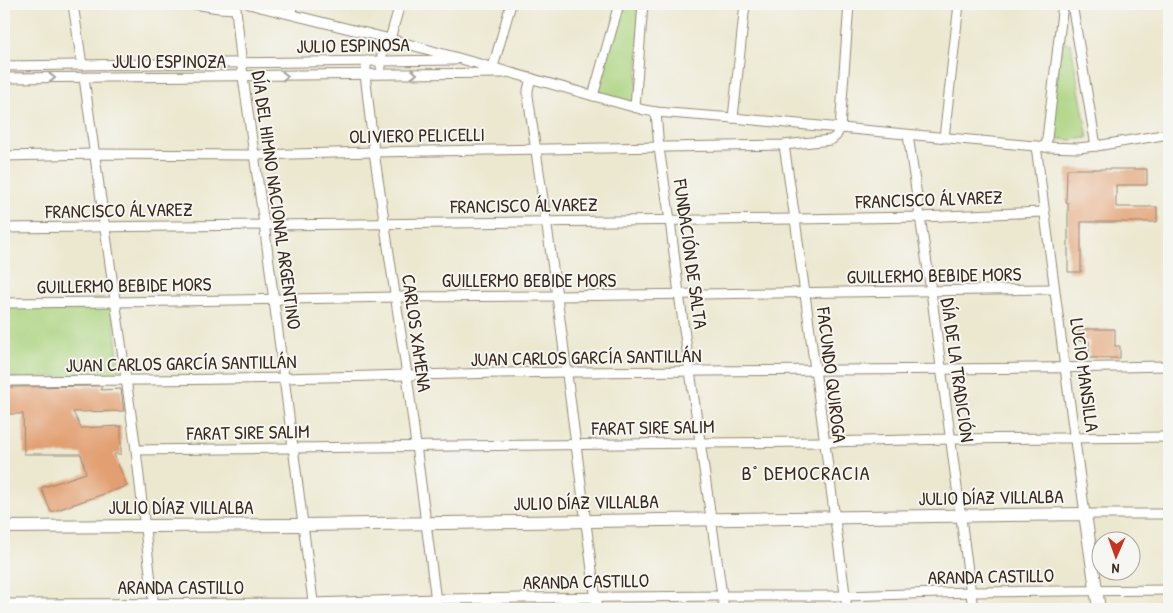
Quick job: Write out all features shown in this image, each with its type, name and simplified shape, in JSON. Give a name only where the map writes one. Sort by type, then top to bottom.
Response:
[{"type":"street","points":[[73,4],[82,65]]},
{"type":"street","points":[[194,4],[219,8],[235,6]]},
{"type":"street","points":[[249,4],[390,39],[656,112],[1041,147],[1078,148],[1169,134]]},
{"type":"street","points":[[290,14],[293,4]]},
{"type":"street","points":[[381,74],[382,53],[390,39],[400,4]]},
{"type":"street","points":[[494,67],[511,4]]},
{"type":"street","points":[[593,96],[619,4]]},
{"type":"street","points":[[635,107],[643,4]]},
{"type":"street","points":[[733,118],[745,4]]},
{"type":"street","points":[[840,128],[850,4]]},
{"type":"street","points":[[944,138],[959,4]]},
{"type":"street","name":"LUCIO MANSILLA","points":[[1063,4],[1041,147],[1044,212],[1099,609]]},
{"type":"street","points":[[1072,4],[1096,146]]},
{"type":"street","name":"DÍA DEL HIMNO NACIONAL ARGENTINO","points":[[235,6],[313,606]]},
{"type":"street","name":"JULIO ESPINOSA","points":[[242,64],[465,60]]},
{"type":"street","name":"CARLOS XAMENA","points":[[367,61],[365,74],[374,152],[407,375],[437,609]]},
{"type":"street","name":"JULIO ESPINOZA","points":[[4,66],[242,64]]},
{"type":"street","name":"JULIO ESPINOSA","points":[[365,74],[515,73]]},
{"type":"street","name":"JULIO ESPINOZA","points":[[4,78],[243,77],[365,74]]},
{"type":"street","points":[[84,78],[136,450],[154,606]]},
{"type":"street","points":[[531,78],[528,96],[557,296],[597,609]]},
{"type":"street","name":"FUNDACIÓN DE SALTA","points":[[656,112],[659,148],[724,609]]},
{"type":"street","name":"OLIVIERO PELICELLI","points":[[4,156],[94,154],[254,155],[784,145],[831,140],[836,136],[840,128]]},
{"type":"street","name":"DÍA DE LA TRADICIÓN","points":[[908,135],[973,609]]},
{"type":"street","name":"FACUNDO QUIROGA","points":[[784,145],[847,609]]},
{"type":"street","name":"FRANCISCO ÁLVAREZ","points":[[4,228],[795,219],[920,217],[1044,212]]},
{"type":"street","name":"GUILLERMO BEBIDE MORS","points":[[4,303],[1054,289]]},
{"type":"street","name":"JUAN CARLOS GARCÍA SANTILLÁN","points":[[4,381],[566,372],[1169,366]]},
{"type":"street","name":"FARAT SIRE SALIM","points":[[136,450],[1169,437]]},
{"type":"street","name":"JULIO DÍAZ VILLALBA","points":[[4,527],[1169,514]]},
{"type":"street","name":"ARANDA CASTILLO","points":[[4,604],[313,606],[436,600],[845,596],[971,592],[1169,590]]},
{"type":"green space","points":[[619,4],[642,4],[635,107],[593,96]]},
{"type":"green space","points":[[1065,42],[1071,44],[1088,138],[1070,140],[1050,138],[1061,45]]},
{"type":"green space","points":[[4,306],[112,306],[120,375],[4,378]]},
{"type":"building","points":[[1067,169],[1147,169],[1147,185],[1116,185],[1116,207],[1157,207],[1157,222],[1081,222],[1081,272],[1068,272]]},
{"type":"building","points":[[1079,329],[1115,329],[1115,346],[1120,346],[1120,358],[1089,358],[1089,341],[1079,341]]},
{"type":"building","points":[[101,386],[101,390],[121,389],[124,411],[73,412],[81,428],[121,426],[121,454],[114,454],[127,486],[51,512],[41,488],[86,473],[81,454],[24,454],[23,414],[9,414],[8,387]]},
{"type":"district","name":"B° DEMOCRACIA","points":[[806,473]]}]
